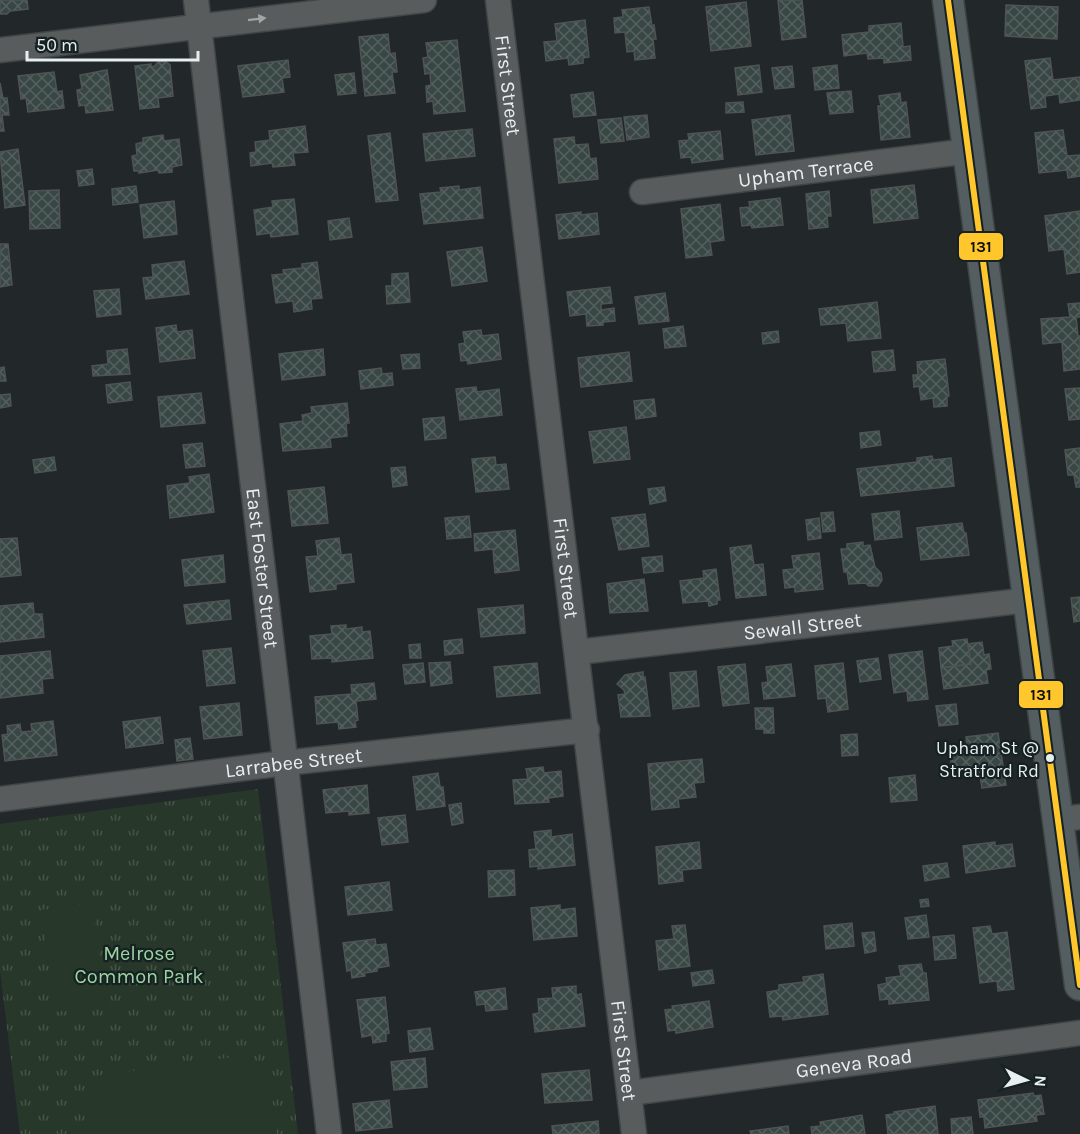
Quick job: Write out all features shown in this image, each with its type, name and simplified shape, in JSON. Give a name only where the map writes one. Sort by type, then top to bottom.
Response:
[{"type":"main road","points":[[948,0],[1029,600],[1069,818],[1080,985]]},
{"type":"street","name":"East Foster Street","points":[[196,0],[329,1134]]},
{"type":"street","points":[[0,50],[424,0]]},
{"type":"street","name":"First Street","points":[[498,0],[634,1134]]},
{"type":"street","name":"Upham Terrace","points":[[642,192],[969,152]]},
{"type":"street","name":"Sewall Street","points":[[578,652],[1029,600]]},
{"type":"street","name":"Larrabee Street","points":[[0,799],[285,763],[587,730]]},
{"type":"street","name":"Geneva Road","points":[[630,1093],[1080,1033]]},
{"type":"green space","name":"Melrose Common Park","points":[[258,789],[298,1134],[20,1134],[0,970],[0,824]]},
{"type":"green space","points":[[92,903],[105,1004],[55,1012],[41,910]]},
{"type":"green space","points":[[248,1055],[268,1071],[277,1134],[89,1134],[88,1099],[95,1076]]},
{"type":"building","points":[[0,0],[27,0],[28,9],[0,14]]},
{"type":"building","points":[[778,0],[802,0],[806,37],[782,40]]},
{"type":"building","points":[[746,2],[751,46],[711,51],[706,7]]},
{"type":"building","points":[[1006,5],[1058,7],[1057,39],[1005,36]]},
{"type":"building","points":[[649,7],[656,39],[653,39],[655,58],[635,60],[634,51],[627,52],[625,32],[615,33],[614,18],[623,17],[622,10]]},
{"type":"building","points":[[585,20],[589,57],[583,58],[583,63],[569,65],[568,58],[546,61],[544,42],[557,41],[555,24]]},
{"type":"building","points":[[901,23],[903,47],[910,46],[911,60],[884,63],[884,58],[868,59],[867,53],[844,56],[842,35],[869,32],[869,26]]},
{"type":"building","points":[[388,34],[390,54],[395,53],[397,72],[392,72],[395,93],[365,96],[359,37]]},
{"type":"building","points":[[457,40],[465,111],[434,114],[433,101],[427,102],[426,86],[431,85],[430,73],[425,74],[423,58],[428,57],[426,43]]},
{"type":"building","points":[[1050,58],[1053,80],[1080,77],[1080,100],[1060,103],[1059,94],[1045,96],[1046,107],[1031,109],[1025,61]]},
{"type":"building","points":[[288,60],[290,77],[282,78],[284,92],[243,97],[238,66]]},
{"type":"building","points":[[165,61],[170,65],[173,96],[158,98],[159,107],[140,109],[135,66],[151,64],[151,67],[158,62]]},
{"type":"building","points":[[759,65],[762,92],[738,95],[735,68]]},
{"type":"building","points":[[837,65],[839,88],[815,90],[813,68]]},
{"type":"building","points":[[792,66],[794,87],[775,89],[772,68]]},
{"type":"building","points":[[107,70],[113,110],[86,113],[85,105],[79,106],[77,90],[82,89],[80,75]]},
{"type":"building","points":[[54,72],[57,92],[62,91],[64,108],[28,112],[26,98],[21,99],[18,76]]},
{"type":"building","points":[[354,73],[356,93],[338,95],[335,75]]},
{"type":"building","points":[[0,83],[3,98],[7,98],[9,115],[2,115],[4,131],[0,131]]},
{"type":"building","points":[[851,91],[853,112],[830,114],[827,93]]},
{"type":"building","points":[[593,92],[596,115],[574,117],[571,95]]},
{"type":"building","points":[[900,93],[901,103],[906,102],[910,137],[881,140],[879,96]]},
{"type":"building","points":[[743,102],[744,112],[726,113],[726,103]]},
{"type":"building","points":[[647,115],[649,137],[627,140],[624,117]]},
{"type":"building","points":[[790,115],[794,151],[756,155],[752,120]]},
{"type":"building","points":[[621,118],[624,141],[601,143],[598,120]]},
{"type":"building","points":[[305,126],[308,152],[293,153],[295,165],[273,167],[272,163],[251,166],[250,153],[256,152],[255,142],[270,140],[269,131]]},
{"type":"building","points":[[472,129],[475,156],[426,161],[423,134]]},
{"type":"building","points":[[1063,130],[1067,156],[1080,155],[1080,176],[1068,178],[1067,170],[1039,173],[1035,133]]},
{"type":"building","points":[[720,131],[723,159],[692,163],[691,157],[681,158],[679,141],[689,140],[688,134]]},
{"type":"building","points":[[390,133],[398,200],[376,202],[368,136]]},
{"type":"building","points":[[163,135],[164,141],[179,139],[182,165],[172,167],[172,172],[159,173],[158,170],[139,173],[139,171],[134,171],[132,156],[137,155],[136,144],[143,142],[143,138]]},
{"type":"building","points":[[574,137],[575,145],[588,144],[590,159],[596,158],[598,179],[559,183],[554,139]]},
{"type":"building","points":[[18,149],[25,205],[5,208],[0,152]]},
{"type":"building","points":[[92,169],[94,184],[79,186],[77,171]]},
{"type":"building","points":[[914,185],[918,218],[874,223],[871,190]]},
{"type":"building","points":[[136,186],[138,202],[113,205],[112,189]]},
{"type":"building","points":[[459,186],[459,190],[480,187],[483,218],[424,224],[420,194],[441,192],[440,188]]},
{"type":"building","points":[[59,190],[60,228],[30,229],[29,191]]},
{"type":"building","points":[[829,191],[831,216],[827,216],[828,227],[809,229],[806,194]]},
{"type":"building","points":[[780,198],[783,225],[752,228],[751,225],[742,226],[740,208],[750,207],[749,202]]},
{"type":"building","points":[[294,199],[298,234],[271,237],[270,233],[257,235],[254,210],[273,207],[272,201]]},
{"type":"building","points":[[174,201],[177,234],[144,238],[140,205]]},
{"type":"building","points":[[720,204],[724,240],[710,242],[712,255],[686,258],[681,209]]},
{"type":"building","points":[[1080,211],[1080,272],[1067,274],[1064,249],[1049,251],[1045,216]]},
{"type":"building","points":[[581,212],[581,215],[597,213],[599,234],[559,239],[556,215]]},
{"type":"building","points":[[349,218],[352,237],[330,240],[328,221]]},
{"type":"building","points":[[0,244],[8,244],[12,285],[0,287]]},
{"type":"building","points":[[482,247],[487,281],[452,286],[447,252]]},
{"type":"building","points":[[184,261],[189,294],[146,299],[143,278],[153,277],[152,265]]},
{"type":"building","points":[[317,262],[322,298],[311,299],[312,309],[294,312],[293,301],[276,303],[272,275],[284,274],[283,270],[302,268],[302,264]]},
{"type":"building","points":[[408,273],[410,302],[387,304],[386,286],[392,286],[392,274]]},
{"type":"building","points":[[610,287],[612,303],[601,304],[601,310],[614,308],[615,321],[603,322],[603,325],[587,326],[586,314],[570,316],[567,292]]},
{"type":"building","points":[[119,289],[121,314],[97,317],[94,291]]},
{"type":"building","points":[[665,293],[669,321],[639,324],[635,297]]},
{"type":"building","points":[[877,302],[881,338],[848,341],[846,323],[821,325],[819,309]]},
{"type":"building","points":[[1080,303],[1080,317],[1076,317],[1078,336],[1080,336],[1080,369],[1064,371],[1062,342],[1043,344],[1041,319],[1070,317],[1068,304]]},
{"type":"building","points":[[176,325],[177,332],[192,330],[195,358],[160,362],[156,328]]},
{"type":"building","points":[[683,326],[686,346],[665,348],[663,329]]},
{"type":"building","points":[[481,330],[482,336],[498,334],[501,359],[468,364],[467,360],[461,361],[459,344],[465,343],[463,332]]},
{"type":"building","points":[[778,331],[779,342],[763,344],[762,333]]},
{"type":"building","points":[[127,349],[130,374],[93,376],[92,366],[108,364],[107,351]]},
{"type":"building","points":[[323,349],[325,375],[282,380],[279,354]]},
{"type":"building","points":[[893,350],[895,370],[874,372],[872,352]]},
{"type":"building","points":[[629,352],[632,381],[581,387],[578,358]]},
{"type":"building","points":[[419,354],[420,368],[403,369],[401,355]]},
{"type":"building","points":[[945,359],[949,396],[947,396],[947,406],[934,407],[933,398],[921,400],[919,386],[914,387],[913,375],[918,375],[917,362]]},
{"type":"building","points":[[4,367],[6,381],[0,381],[0,368]]},
{"type":"building","points":[[381,368],[382,374],[392,373],[393,385],[361,389],[359,371]]},
{"type":"building","points":[[130,382],[132,400],[108,403],[106,385]]},
{"type":"building","points":[[476,387],[477,392],[499,389],[502,415],[460,420],[456,389]]},
{"type":"building","points":[[1080,388],[1080,419],[1069,420],[1065,389]]},
{"type":"building","points":[[201,393],[205,423],[161,427],[158,397]]},
{"type":"building","points":[[10,394],[11,406],[0,408],[0,395]]},
{"type":"building","points":[[654,399],[656,416],[636,419],[634,401]]},
{"type":"building","points":[[347,403],[349,423],[346,423],[347,436],[330,438],[331,447],[283,451],[280,424],[303,421],[302,415],[312,413],[311,407]]},
{"type":"building","points":[[444,417],[446,438],[425,440],[423,419]]},
{"type":"building","points":[[626,427],[630,459],[594,463],[589,432]]},
{"type":"building","points":[[879,431],[881,445],[861,448],[860,433]]},
{"type":"building","points":[[202,443],[205,466],[186,468],[183,445]]},
{"type":"building","points":[[1080,448],[1080,487],[1076,487],[1074,475],[1068,475],[1065,450]]},
{"type":"building","points":[[932,456],[933,460],[951,458],[954,486],[861,496],[857,469],[917,462],[917,458]]},
{"type":"building","points":[[54,457],[56,470],[35,473],[33,460]]},
{"type":"building","points":[[495,457],[496,465],[506,464],[509,489],[476,492],[472,459]]},
{"type":"building","points":[[405,467],[407,485],[393,487],[391,468]]},
{"type":"building","points":[[209,474],[214,512],[170,518],[167,486],[190,483],[189,477]]},
{"type":"building","points":[[324,487],[328,523],[292,526],[288,491]]},
{"type":"building","points":[[664,487],[666,501],[650,504],[648,489]]},
{"type":"building","points":[[899,511],[902,537],[875,540],[872,514]]},
{"type":"building","points":[[833,512],[835,531],[823,532],[821,513]]},
{"type":"building","points":[[645,514],[649,546],[619,550],[612,518]]},
{"type":"building","points":[[469,516],[471,537],[447,539],[445,518]]},
{"type":"building","points":[[819,518],[821,538],[808,540],[806,520]]},
{"type":"building","points":[[962,523],[969,555],[921,560],[917,528]]},
{"type":"building","points":[[515,530],[519,570],[495,573],[493,549],[475,551],[474,534]]},
{"type":"building","points":[[17,538],[21,575],[0,577],[0,539]]},
{"type":"building","points":[[339,538],[341,555],[351,554],[354,582],[336,584],[336,589],[310,592],[306,557],[318,556],[316,541]]},
{"type":"building","points":[[863,542],[863,546],[870,545],[875,567],[881,573],[882,580],[878,586],[869,586],[865,583],[849,584],[847,572],[844,572],[841,549],[847,549],[847,544]]},
{"type":"building","points":[[751,545],[754,565],[763,564],[766,595],[736,598],[730,548]]},
{"type":"building","points":[[819,553],[823,589],[795,592],[795,587],[785,588],[783,570],[794,569],[792,556]]},
{"type":"building","points":[[223,555],[225,582],[185,586],[182,560]]},
{"type":"building","points":[[662,556],[663,571],[644,573],[642,558]]},
{"type":"building","points":[[716,569],[720,600],[717,600],[717,604],[709,606],[708,601],[683,603],[680,581],[704,578],[703,571]]},
{"type":"building","points":[[644,579],[648,611],[610,613],[607,584]]},
{"type":"building","points":[[1080,597],[1080,621],[1074,622],[1071,598]]},
{"type":"building","points":[[229,600],[231,619],[187,624],[184,605]]},
{"type":"building","points":[[33,603],[34,614],[42,614],[44,637],[0,642],[0,606]]},
{"type":"building","points":[[523,605],[525,633],[481,637],[478,609]]},
{"type":"building","points":[[346,625],[346,629],[362,627],[362,632],[370,631],[373,658],[332,662],[332,658],[312,659],[310,636],[332,634],[331,626]]},
{"type":"building","points":[[462,639],[463,653],[445,655],[444,641]]},
{"type":"building","points":[[967,639],[971,664],[941,668],[939,648],[953,646],[952,641]]},
{"type":"building","points":[[982,642],[984,655],[989,654],[991,669],[986,670],[988,683],[944,689],[941,668],[971,664],[968,644]]},
{"type":"building","points":[[420,644],[421,658],[410,658],[409,645]]},
{"type":"building","points":[[231,648],[235,683],[207,686],[203,651]]},
{"type":"building","points":[[50,651],[53,678],[42,679],[43,693],[0,698],[0,656]]},
{"type":"building","points":[[922,651],[928,699],[908,701],[907,691],[894,693],[889,655]]},
{"type":"building","points":[[878,658],[881,679],[860,682],[857,661]]},
{"type":"building","points":[[450,662],[452,683],[431,686],[429,663]]},
{"type":"building","points":[[423,663],[425,682],[405,684],[403,665]]},
{"type":"building","points":[[537,663],[540,693],[497,697],[494,667]]},
{"type":"building","points":[[843,663],[848,709],[828,712],[826,698],[818,699],[815,666]]},
{"type":"building","points":[[745,664],[749,703],[723,706],[718,667]]},
{"type":"building","points":[[791,664],[795,696],[764,699],[762,683],[768,682],[766,667]]},
{"type":"building","points":[[696,671],[699,706],[673,709],[670,673]]},
{"type":"building","points":[[643,672],[650,716],[621,717],[618,695],[625,694],[617,684],[625,675]]},
{"type":"building","points":[[374,683],[376,699],[356,701],[358,720],[355,721],[356,727],[339,729],[338,722],[317,724],[315,697],[352,694],[351,685]]},
{"type":"building","points":[[239,703],[242,735],[204,739],[200,707]]},
{"type":"building","points":[[956,704],[958,724],[939,726],[936,706]]},
{"type":"building","points":[[755,708],[773,708],[774,733],[764,733],[764,729],[756,729]]},
{"type":"building","points":[[160,717],[163,743],[126,748],[123,722]]},
{"type":"building","points":[[53,721],[57,755],[5,761],[2,735],[8,734],[7,726],[20,724],[21,732],[32,731],[31,724]]},
{"type":"building","points":[[998,733],[1006,785],[982,788],[979,770],[970,771],[970,767],[952,770],[949,749],[967,746],[966,737]]},
{"type":"building","points":[[857,734],[858,755],[842,756],[841,735]]},
{"type":"building","points":[[190,738],[193,759],[177,761],[175,740]]},
{"type":"building","points":[[702,759],[704,782],[694,783],[696,797],[678,799],[679,807],[652,810],[648,764]]},
{"type":"building","points":[[543,767],[544,773],[561,771],[563,796],[548,798],[549,802],[515,804],[513,780],[528,779],[526,769]]},
{"type":"building","points":[[438,773],[440,787],[443,787],[445,806],[417,810],[413,777]]},
{"type":"building","points":[[915,775],[917,800],[891,802],[889,778]]},
{"type":"building","points":[[367,785],[369,813],[349,815],[349,811],[326,813],[323,790]]},
{"type":"building","points":[[461,803],[463,823],[452,825],[449,805]]},
{"type":"building","points":[[405,815],[408,842],[382,845],[378,818]]},
{"type":"building","points":[[551,830],[551,837],[572,834],[575,865],[538,869],[538,866],[530,867],[529,850],[536,849],[534,832]]},
{"type":"building","points":[[699,842],[701,868],[682,870],[683,881],[659,884],[656,847]]},
{"type":"building","points":[[995,842],[995,846],[1012,844],[1015,866],[966,873],[963,846]]},
{"type":"building","points":[[947,863],[949,877],[925,881],[923,866]]},
{"type":"building","points":[[514,870],[515,895],[489,897],[488,871]]},
{"type":"building","points":[[389,882],[392,910],[348,915],[345,887]]},
{"type":"building","points":[[928,899],[929,906],[921,907],[920,900]]},
{"type":"building","points":[[560,905],[560,910],[575,908],[577,936],[534,940],[531,908]]},
{"type":"building","points":[[926,915],[929,937],[908,939],[905,918]]},
{"type":"building","points":[[852,923],[854,946],[826,949],[824,926]]},
{"type":"building","points":[[685,925],[690,966],[659,970],[656,941],[674,939],[672,926]]},
{"type":"building","points":[[990,926],[992,934],[1007,932],[1014,989],[998,991],[997,981],[980,983],[973,928]]},
{"type":"building","points":[[874,932],[876,951],[865,953],[862,933]]},
{"type":"building","points":[[954,935],[956,958],[935,960],[933,937]]},
{"type":"building","points":[[375,939],[376,945],[386,944],[389,966],[364,973],[365,976],[352,978],[351,970],[347,971],[343,943]]},
{"type":"building","points":[[921,964],[923,973],[926,973],[929,1000],[889,1004],[889,999],[880,1000],[878,985],[887,983],[886,978],[901,976],[899,966]]},
{"type":"building","points":[[712,970],[714,983],[693,986],[691,973]]},
{"type":"building","points":[[823,974],[828,1014],[783,1020],[782,1016],[770,1017],[767,992],[779,990],[779,985],[804,982],[803,977]]},
{"type":"building","points":[[576,986],[576,995],[581,994],[585,1026],[535,1032],[533,1014],[539,1013],[538,999],[553,998],[552,988]]},
{"type":"building","points":[[505,988],[507,1009],[486,1011],[485,1004],[477,1005],[475,992]]},
{"type":"building","points":[[385,997],[389,1033],[386,1034],[386,1041],[373,1043],[372,1035],[362,1037],[357,1000]]},
{"type":"building","points":[[709,1001],[713,1027],[676,1033],[676,1030],[668,1031],[665,1010],[673,1009],[672,1006]]},
{"type":"building","points":[[430,1028],[433,1049],[410,1052],[408,1031]]},
{"type":"building","points":[[425,1058],[427,1087],[394,1090],[391,1062]]},
{"type":"building","points":[[589,1070],[592,1100],[545,1103],[542,1074]]},
{"type":"building","points":[[1033,1093],[1034,1096],[1041,1095],[1044,1114],[1036,1115],[1037,1121],[985,1128],[984,1117],[980,1117],[978,1100]]},
{"type":"building","points":[[389,1100],[392,1127],[356,1131],[353,1104]]},
{"type":"building","points":[[935,1106],[938,1134],[888,1134],[886,1115]]},
{"type":"building","points":[[862,1115],[865,1134],[812,1134],[811,1127],[821,1126],[820,1122]]},
{"type":"building","points":[[971,1117],[973,1134],[952,1134],[951,1119]]},
{"type":"building","points":[[598,1121],[599,1134],[553,1134],[552,1126]]},
{"type":"building","points":[[788,1126],[789,1134],[751,1134],[750,1131]]},
{"type":"transit line","name":"131","points":[[948,0],[1080,985]]},
{"type":"place","name":"Upham St @ Stratford Rd","points":[[1050,758]]}]
